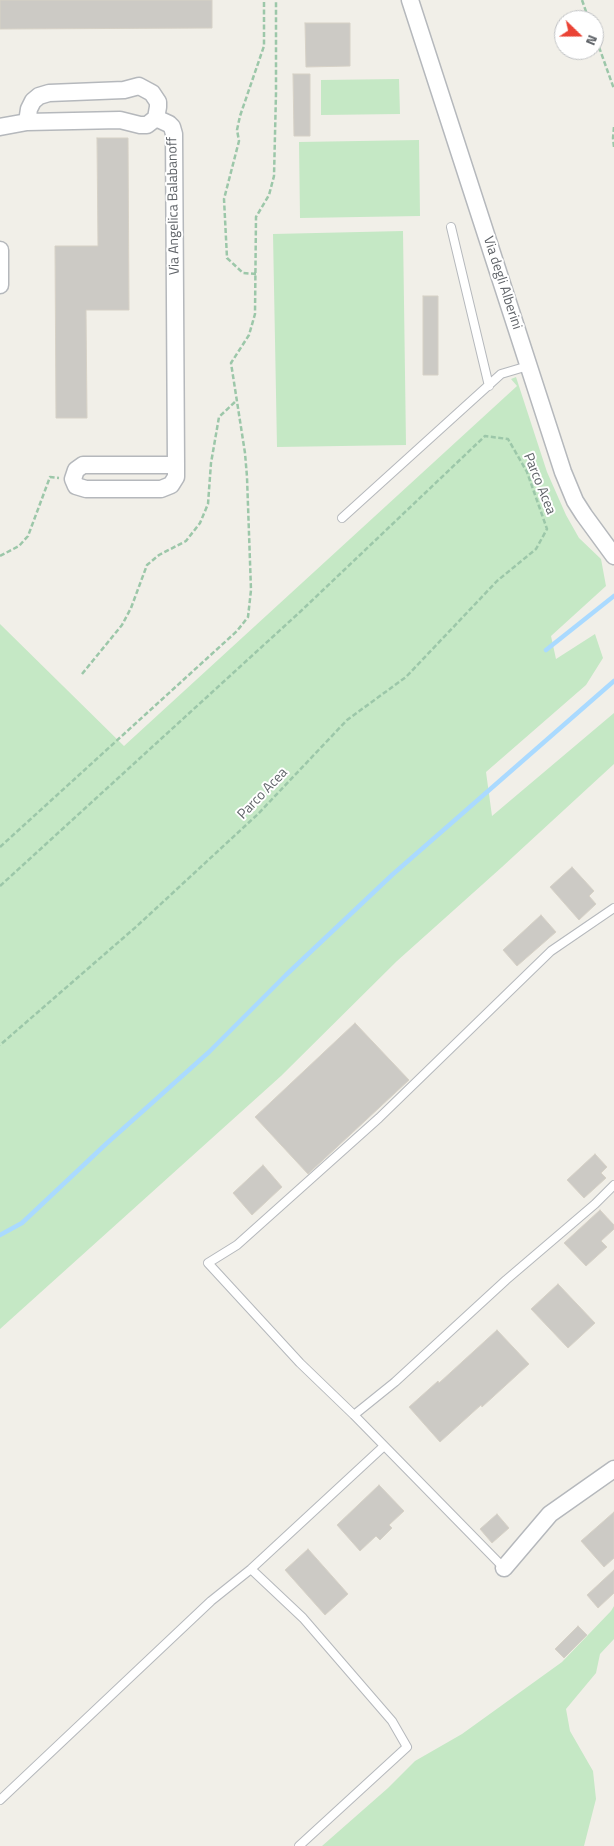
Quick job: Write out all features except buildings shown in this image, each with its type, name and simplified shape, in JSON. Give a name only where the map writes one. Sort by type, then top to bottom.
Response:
[{"type":"street","name":"Via degli Alberini","points":[[410,0],[563,472],[572,494],[592,529],[614,556]]},
{"type":"street","points":[[27,122],[30,104],[39,96],[49,93],[124,90],[139,86],[147,89],[156,97],[158,107],[156,118]]},
{"type":"street","name":"Via Angelica Balabanoff","points":[[0,127],[27,122],[120,120],[144,125],[150,124],[156,118],[169,124],[174,134],[176,477],[171,485],[161,489],[86,490],[76,486],[73,479]]},
{"type":"street","points":[[0,250],[0,285]]},
{"type":"street","points":[[73,479],[76,470],[83,465],[176,465]]},
{"type":"street","points":[[504,1568],[550,1514],[614,1469]]},
{"type":"lane","points":[[451,227],[488,386]]},
{"type":"lane","points":[[342,518],[502,374],[528,366]]},
{"type":"lane","points":[[504,1568],[354,1415],[300,1363],[208,1263],[237,1245],[379,1118],[551,952],[614,908]]},
{"type":"lane","points":[[354,1415],[395,1382],[506,1280],[595,1204],[614,1185]]},
{"type":"lane","points":[[0,1800],[210,1601],[251,1569],[384,1446]]},
{"type":"lane","points":[[251,1569],[303,1618],[392,1721],[407,1747],[299,1846]]},
{"type":"path","points":[[256,274],[243,274],[227,258],[224,199],[238,141],[240,116],[264,46],[264,0]]},
{"type":"path","points":[[0,847],[237,631],[248,617],[250,590],[248,477],[231,362],[249,335],[255,314],[256,217],[269,195],[274,176],[276,0]]},
{"type":"path","points":[[604,60],[614,89]]},
{"type":"path","points":[[614,127],[614,148]]},
{"type":"path","points":[[82,674],[122,625],[131,608],[147,565],[159,555],[186,541],[200,523],[208,504],[211,463],[218,417],[237,400]]},
{"type":"path","name":"Parco Acea","points":[[0,886],[301,611],[485,436],[508,438],[527,472],[546,529],[536,549],[497,581],[406,677],[347,720],[258,814],[137,926],[0,1045]]},
{"type":"path","points":[[0,556],[19,546],[28,536],[50,477],[73,479]]},
{"type":"green space","points":[[399,79],[400,114],[321,115],[321,80]]},
{"type":"green space","points":[[419,140],[420,216],[300,218],[299,142]]},
{"type":"green space","points":[[403,231],[406,445],[277,447],[273,234]]},
{"type":"green space","points":[[516,377],[547,472],[566,515],[579,538],[601,559],[606,586],[551,636],[556,659],[595,634],[603,658],[586,685],[486,772],[492,816],[614,713],[614,764],[397,961],[281,1076],[0,1329],[0,624],[124,746],[517,386],[511,379]]},
{"type":"green space","points":[[614,1606],[614,1639],[600,1654],[596,1673],[566,1709],[570,1731],[593,1771],[596,1799],[584,1846],[322,1846],[388,1788],[415,1761],[462,1734],[562,1662]]},
{"type":"waterway","points":[[546,650],[614,596]]},
{"type":"waterway","points":[[0,1235],[22,1223],[106,1144],[209,1052],[286,975],[392,875],[614,681]]}]
